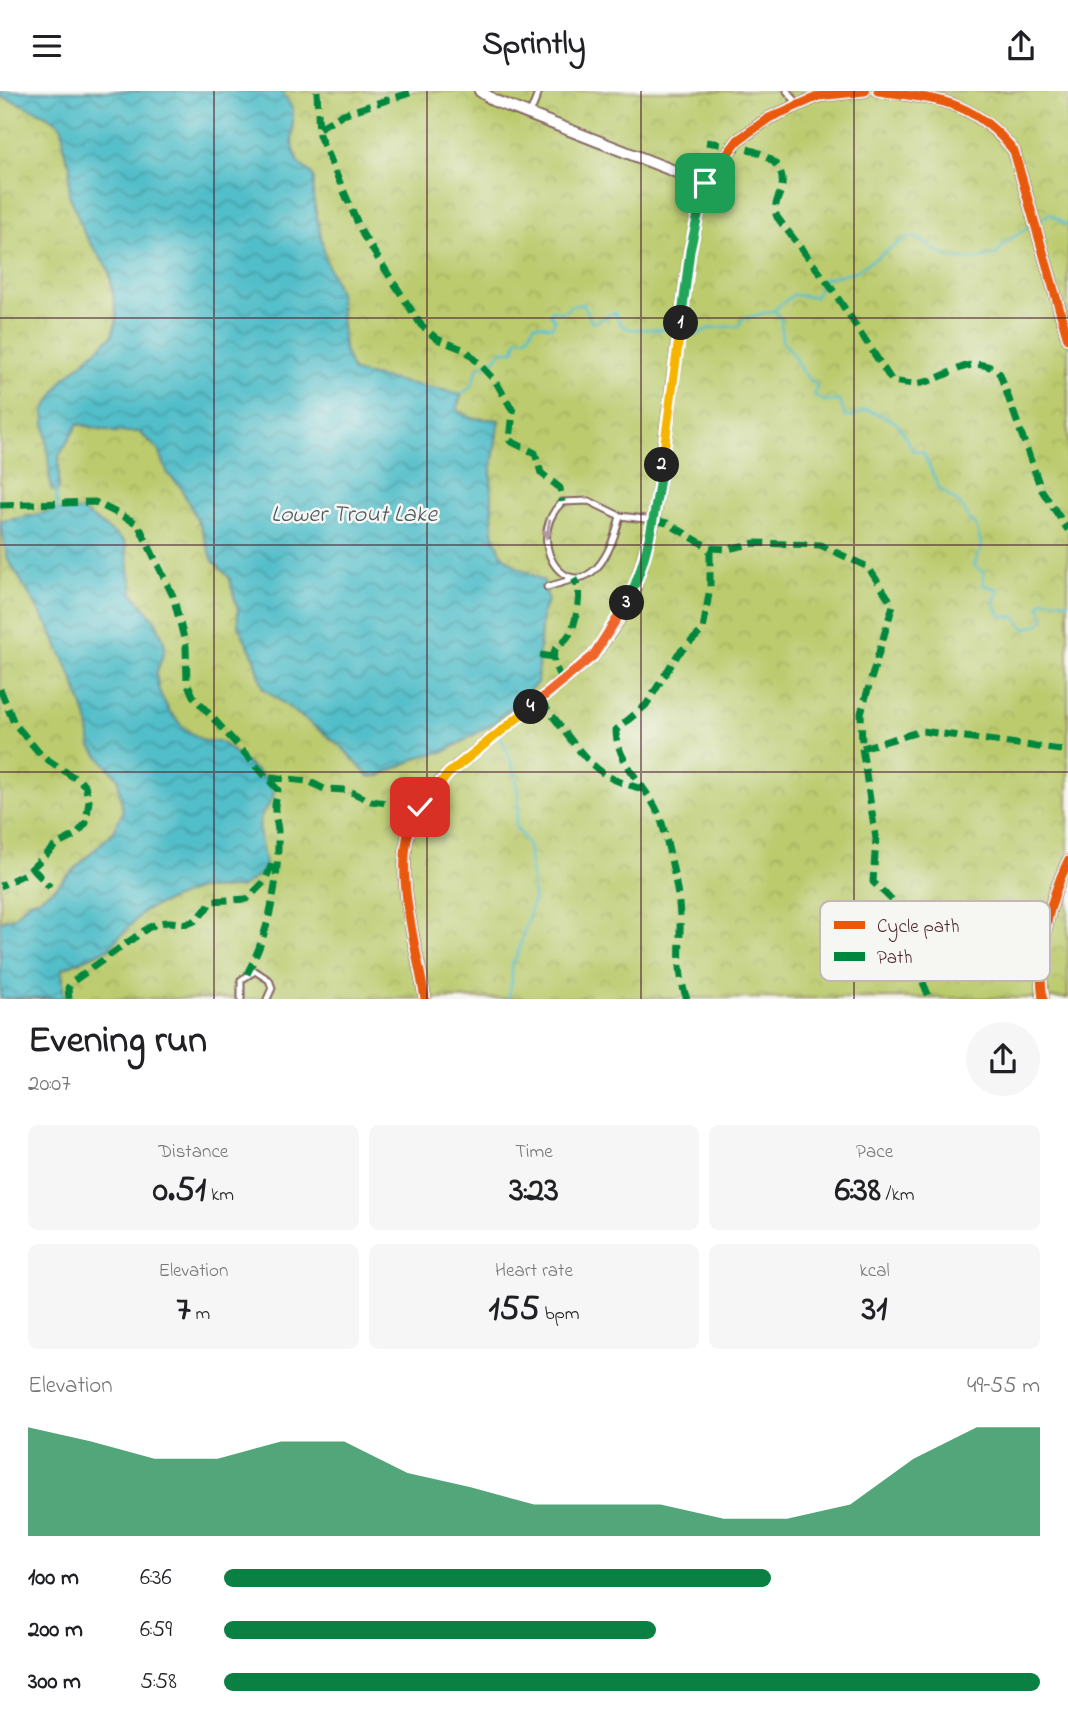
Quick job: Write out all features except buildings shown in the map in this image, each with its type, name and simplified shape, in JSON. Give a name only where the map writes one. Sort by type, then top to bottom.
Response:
[{"type":"street","points":[[480,91],[495,101],[705,183]]},
{"type":"street","points":[[425,999],[405,878],[405,846],[414,818],[428,795],[449,773],[593,656],[618,621],[635,587],[654,520],[690,251],[705,183],[738,140],[769,118],[819,96],[864,91]]},
{"type":"street","points":[[878,91],[934,99],[968,111],[995,126],[1014,151],[1068,339]]},
{"type":"street","points":[[1050,917],[1058,883],[1068,861]]},
{"type":"street","points":[[1043,981],[1043,999]]},
{"type":"lane","points":[[530,114],[539,91]]},
{"type":"lane","points":[[787,91],[799,105]]},
{"type":"lane","points":[[574,579],[559,569],[546,543],[547,523],[562,502],[589,501],[620,516],[654,520]]},
{"type":"lane","points":[[547,587],[583,578],[600,568],[611,547],[620,516]]},
{"type":"lane","points":[[241,999],[240,980],[255,971],[269,980],[272,988],[267,999]]},
{"type":"green space","points":[[0,91],[1068,91],[1068,998],[0,999]]},
{"type":"water","name":"Lower Trout Lake","points":[[0,91],[282,91],[293,110],[292,142],[298,163],[311,173],[314,179],[313,197],[326,261],[339,292],[344,350],[353,372],[462,394],[457,407],[459,412],[472,418],[499,420],[491,474],[493,532],[502,555],[517,567],[544,581],[548,600],[542,614],[537,683],[494,723],[446,751],[422,756],[378,776],[368,776],[342,747],[263,688],[255,659],[238,625],[238,610],[229,577],[213,561],[200,525],[180,486],[168,474],[159,450],[139,432],[115,432],[78,424],[59,456],[59,488],[56,492],[51,489],[44,411],[63,380],[112,336],[117,318],[109,270],[85,235],[69,194],[70,164],[65,152],[62,128],[59,123],[44,114],[0,96]]},
{"type":"water","points":[[58,510],[83,511],[125,542],[133,594],[155,620],[164,641],[165,649],[156,674],[159,691],[169,711],[185,729],[204,741],[218,741],[225,745],[268,781],[274,793],[260,819],[259,832],[265,866],[260,874],[240,888],[198,889],[145,910],[108,949],[62,969],[64,998],[0,998],[0,921],[14,917],[29,901],[40,898],[56,887],[113,832],[123,812],[118,778],[91,747],[88,721],[72,677],[50,629],[8,559],[0,523]]},
{"type":"waterway","points":[[1037,221],[1050,214],[1068,226]]},
{"type":"waterway","points":[[683,332],[694,335],[711,328],[739,326],[743,319],[773,311],[793,295],[815,297],[823,279],[856,271],[908,237],[920,240],[945,255],[974,259],[997,254],[1005,243],[1031,225]]},
{"type":"waterway","points":[[462,394],[472,386],[478,368],[495,359],[501,351],[514,351],[517,339],[528,336],[535,324],[552,327],[555,320],[550,314],[552,310],[564,313],[570,306],[584,304],[592,323],[615,313],[621,325],[629,329],[677,330]]},
{"type":"waterway","points":[[774,310],[781,320],[782,341],[800,369],[817,385],[814,395],[824,401],[840,401],[845,417],[865,410],[879,414],[898,424],[913,451],[923,452],[939,488],[961,505],[976,526],[982,547],[974,565],[984,573],[983,585],[998,589],[994,603],[1001,616],[1015,617],[1025,629],[1042,623],[1045,617],[1039,605],[1044,600],[1068,602]]},
{"type":"waterway","points":[[56,492],[58,510]]},
{"type":"waterway","points":[[500,735],[516,779],[518,814],[515,826],[528,844],[534,898],[517,956],[511,965],[512,979],[508,999]]},
{"type":"marked path","points":[[317,91],[319,135],[363,235],[421,325],[437,339],[467,351],[496,382],[513,411],[510,441],[535,453],[541,473],[560,488],[562,502]]},
{"type":"marked path","points":[[319,128],[343,114],[416,91]]},
{"type":"marked path","points":[[706,142],[755,152],[776,164],[781,174],[782,186],[776,205],[777,217],[830,286],[892,381],[921,383],[971,365],[991,367],[1000,374],[1041,489],[1068,530]]},
{"type":"marked path","points":[[0,505],[95,502],[138,524],[173,596],[186,646],[187,682],[193,696],[278,790],[275,808],[278,832],[277,869],[272,905],[262,941],[247,974]]},
{"type":"marked path","points":[[654,520],[667,523],[710,548],[728,549],[755,543],[820,545],[868,567],[893,605],[861,713],[862,748],[876,839],[873,882],[893,901]]},
{"type":"marked path","points":[[687,999],[681,976],[678,895],[661,820],[621,754],[616,730],[646,705],[678,654],[703,630],[710,587],[710,548]]},
{"type":"marked path","points":[[562,681],[556,668],[554,652],[565,641],[574,622],[579,588],[574,579]]},
{"type":"marked path","points":[[540,655],[554,657]]},
{"type":"marked path","points":[[0,689],[14,723],[41,755],[85,785],[89,801],[86,823],[76,835],[56,845],[27,873],[0,886]]},
{"type":"marked path","points":[[539,700],[599,770],[613,779],[645,790]]},
{"type":"marked path","points":[[862,748],[922,731],[1068,751]]},
{"type":"marked path","points":[[270,777],[308,781],[324,789],[347,790],[371,801],[420,807]]},
{"type":"marked path","points":[[69,999],[68,988],[72,982],[148,928],[159,923],[189,923],[195,920],[211,901],[247,899],[265,881],[274,859]]},
{"type":"marked path","points":[[32,868],[50,887]]},
{"type":"marked path","points":[[922,981],[930,999]]},
{"type":"cycle path","points":[[425,999],[405,881],[408,835],[422,804],[449,773],[593,656],[618,621],[635,587],[654,520],[690,251],[705,183],[738,140],[769,118],[819,96],[865,91]]},
{"type":"cycle path","points":[[878,91],[954,105],[984,121],[1014,151],[1068,339]]},
{"type":"cycle path","points":[[1050,910],[1068,861]]},
{"type":"cycle path","points":[[1041,981],[1043,999]]},
{"type":"route","points":[[420,807],[449,773],[593,656],[618,621],[635,587],[654,520],[690,251],[705,183]]}]
